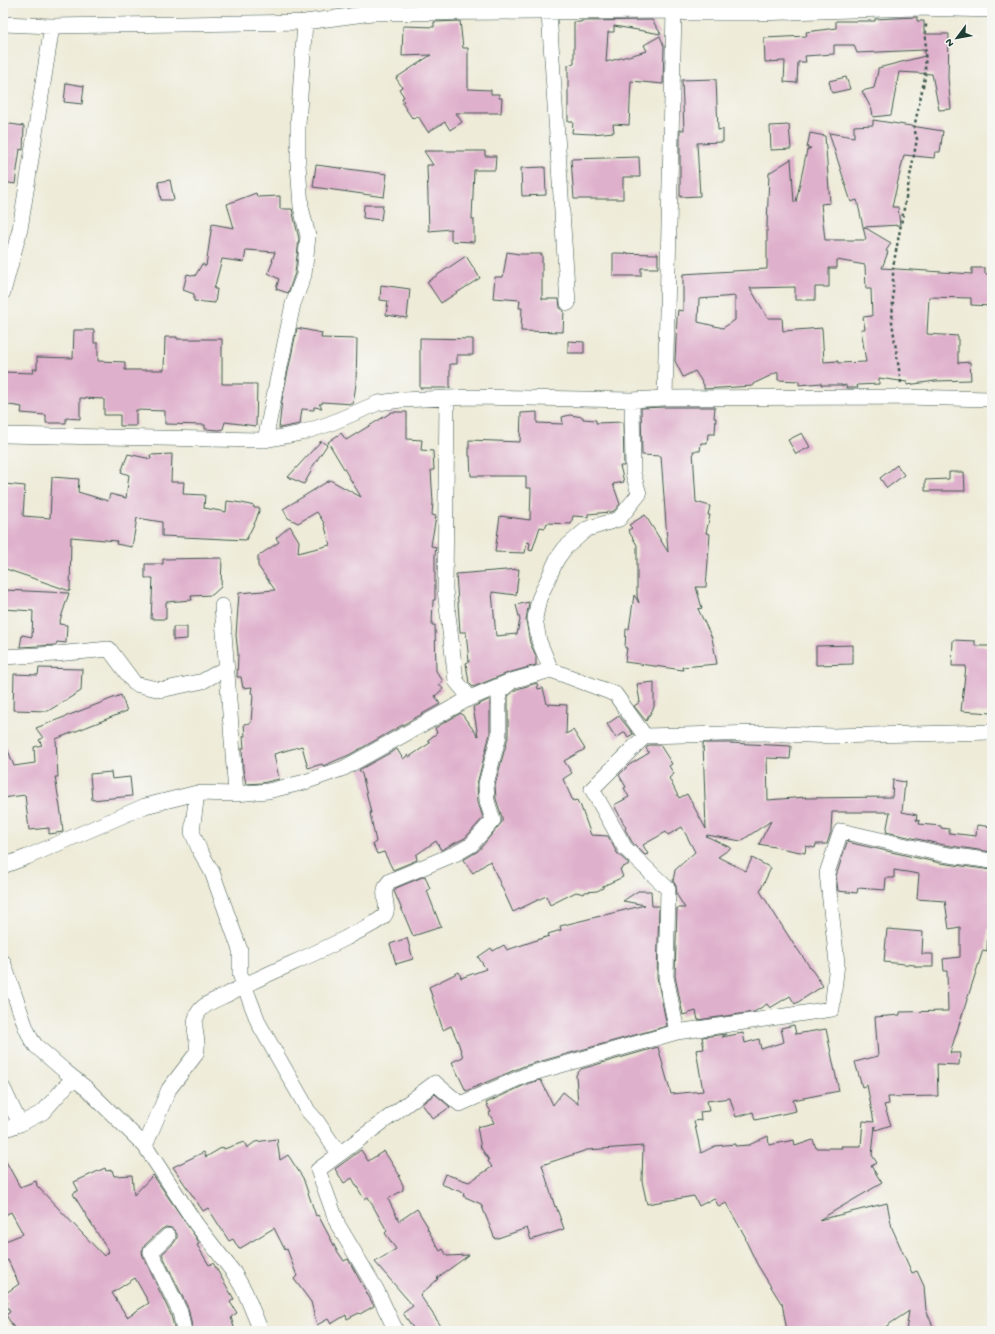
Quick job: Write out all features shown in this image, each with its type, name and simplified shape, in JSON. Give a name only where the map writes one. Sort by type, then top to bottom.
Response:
[{"type":"street","points":[[3,24],[52,26],[305,22],[372,13],[549,13],[684,9],[916,6],[992,10]]},
{"type":"street","points":[[665,398],[684,9]]},
{"type":"street","points":[[549,13],[568,303]]},
{"type":"street","points":[[265,440],[293,304],[304,274],[308,236],[301,207],[298,164],[298,125],[305,22]]},
{"type":"street","points":[[3,292],[20,229],[52,26]]},
{"type":"street","points":[[3,435],[265,440],[301,433],[329,424],[378,403],[401,400],[472,397],[632,400],[665,398],[903,397],[992,399]]},
{"type":"street","points":[[447,398],[445,590],[456,681],[470,698]]},
{"type":"street","points":[[551,670],[539,641],[535,618],[539,599],[557,559],[565,548],[587,530],[619,519],[639,494],[633,473],[632,400]]},
{"type":"street","points":[[222,606],[236,794]]},
{"type":"street","points":[[3,657],[109,649],[135,684],[161,690],[203,681],[226,668]]},
{"type":"street","points":[[3,866],[145,806],[198,793],[236,794],[268,791],[305,782],[344,768],[470,698],[511,681],[551,670],[615,694],[645,736]]},
{"type":"street","points":[[145,1146],[169,1089],[198,1050],[194,1026],[198,1014],[203,1007],[244,985],[319,952],[376,922],[385,915],[386,909],[384,891],[386,885],[390,881],[457,853],[471,845],[493,820],[487,801],[486,784],[500,735],[499,692],[511,681]]},
{"type":"street","points":[[677,1032],[666,977],[668,889],[625,848],[592,789],[645,736],[761,733],[832,736],[992,732]]},
{"type":"street","points":[[198,793],[192,832],[200,851],[212,872],[240,950],[240,974],[259,1024],[308,1111],[316,1120],[339,1154]]},
{"type":"street","points":[[396,1331],[376,1289],[338,1225],[318,1170],[435,1083],[460,1104],[526,1075],[677,1032],[832,1009],[837,963],[827,873],[841,831],[942,854],[992,861]]},
{"type":"street","points":[[3,962],[31,1039],[36,1046],[86,1088],[145,1146],[196,1224],[234,1273],[245,1292],[260,1331]]},
{"type":"street","points":[[3,1130],[20,1124],[43,1112],[73,1078]]},
{"type":"street","points":[[3,1088],[20,1124]]},
{"type":"street","points":[[168,1236],[151,1252],[180,1312],[184,1331]]},
{"type":"path","points":[[903,397],[892,322],[892,266],[917,139],[914,128],[925,77],[926,18],[916,6]]},
{"type":"building","points":[[917,17],[917,21],[924,21],[924,34],[949,34],[948,78],[951,109],[939,110],[932,74],[899,72],[891,115],[873,117],[872,110],[862,91],[874,88],[878,68],[925,56],[924,50],[857,53],[854,45],[834,45],[834,54],[805,56],[806,62],[798,62],[797,83],[784,82],[785,61],[765,62],[764,38],[807,36],[806,32],[836,28],[836,21],[875,21],[875,19]]},
{"type":"building","points":[[652,20],[661,34],[614,26],[614,32],[608,32],[606,62],[647,51],[644,45],[660,36],[664,46],[663,84],[631,81],[629,125],[613,124],[614,132],[592,134],[572,133],[573,122],[568,122],[568,65],[574,64],[574,22]]},
{"type":"building","points":[[460,21],[463,48],[468,48],[468,89],[491,90],[491,94],[499,94],[499,98],[502,98],[501,113],[456,113],[462,122],[450,130],[445,122],[428,132],[418,116],[412,118],[402,103],[404,102],[402,98],[404,97],[399,89],[402,87],[396,78],[431,55],[402,56],[403,26],[434,27],[434,22]]},
{"type":"building","points":[[846,77],[850,89],[832,93],[829,81]]},
{"type":"building","points":[[716,79],[718,130],[723,129],[723,142],[697,143],[700,196],[680,197],[680,130],[684,130],[682,80]]},
{"type":"building","points":[[66,83],[84,86],[82,104],[64,102]]},
{"type":"building","points":[[873,120],[943,131],[940,152],[935,152],[934,158],[904,155],[892,207],[898,207],[900,225],[864,227],[891,243],[886,251],[888,252],[882,268],[972,274],[972,268],[985,268],[985,274],[992,274],[992,306],[971,305],[971,298],[929,297],[927,334],[958,336],[958,363],[970,362],[971,380],[935,381],[907,385],[907,382],[879,378],[879,384],[857,385],[858,388],[846,388],[846,385],[821,385],[821,383],[799,385],[799,381],[778,380],[778,372],[753,384],[753,386],[704,389],[704,385],[695,371],[683,377],[675,361],[678,310],[683,311],[683,274],[767,269],[769,173],[791,159],[794,202],[796,202],[807,150],[811,148],[807,148],[810,133],[825,136],[830,203],[821,204],[825,240],[866,240],[857,200],[851,202],[829,133],[854,137],[854,126],[873,125]],"holes":[[[837,260],[865,265],[866,289],[871,289],[872,316],[863,317],[865,329],[861,329],[866,362],[824,362],[822,328],[783,331],[782,318],[768,318],[750,288],[795,287],[795,300],[815,300],[815,287],[829,287],[829,268],[837,268]],[[735,296],[735,320],[723,328],[698,322],[699,299]]]},
{"type":"building","points":[[3,123],[24,126],[23,150],[20,149],[15,184],[3,182]]},
{"type":"building","points":[[789,125],[791,149],[771,150],[770,126]]},
{"type":"building","points":[[424,151],[485,151],[485,156],[496,156],[495,170],[474,170],[472,219],[474,219],[474,242],[451,241],[451,229],[429,231],[427,165],[433,165]]},
{"type":"building","points":[[639,157],[640,177],[623,177],[623,199],[574,199],[571,159]]},
{"type":"building","points":[[316,165],[387,174],[384,197],[313,187]]},
{"type":"building","points":[[545,167],[546,195],[522,196],[521,168]]},
{"type":"building","points":[[170,180],[174,200],[161,200],[158,182]]},
{"type":"building","points":[[256,193],[257,197],[280,196],[280,209],[292,209],[299,239],[295,273],[288,293],[276,289],[279,279],[268,273],[275,252],[246,250],[244,262],[222,259],[214,289],[217,289],[215,303],[194,301],[194,294],[183,290],[187,274],[195,276],[202,264],[206,266],[212,224],[234,228],[227,204]]},
{"type":"building","points":[[364,205],[383,205],[381,220],[363,218]]},
{"type":"building","points":[[507,252],[519,254],[542,254],[542,299],[559,299],[560,308],[564,311],[563,332],[521,331],[522,308],[519,308],[520,300],[493,298],[495,277],[503,277]]},
{"type":"building","points":[[613,253],[658,254],[658,268],[641,268],[641,276],[613,276]]},
{"type":"building","points":[[466,256],[480,278],[441,303],[427,282]]},
{"type":"building","points":[[381,285],[410,289],[407,318],[386,315],[388,301],[380,300]]},
{"type":"building","points":[[297,328],[322,333],[321,338],[357,339],[356,384],[353,404],[322,402],[322,404],[319,404],[322,408],[314,407],[314,410],[302,409],[300,424],[279,428],[282,400]]},
{"type":"building","points":[[74,330],[94,330],[94,343],[98,343],[98,361],[125,362],[125,370],[164,370],[165,337],[177,337],[177,339],[222,339],[222,384],[257,384],[256,426],[225,422],[223,429],[219,430],[205,429],[205,425],[165,424],[165,411],[136,410],[136,426],[120,426],[120,415],[104,415],[104,399],[80,398],[80,419],[66,418],[66,423],[46,423],[46,415],[21,413],[22,407],[3,404],[3,372],[34,373],[33,369],[37,369],[37,357],[73,358]]},
{"type":"building","points":[[420,338],[473,339],[473,355],[457,355],[457,364],[450,364],[450,388],[420,388]]},
{"type":"building","points":[[568,341],[584,342],[584,353],[568,353]]},
{"type":"building","points":[[715,407],[714,418],[716,418],[715,434],[708,434],[707,443],[701,443],[700,451],[693,451],[696,502],[710,506],[708,515],[710,515],[706,533],[710,534],[706,587],[696,587],[702,608],[698,609],[712,638],[717,664],[682,667],[683,670],[625,662],[627,648],[625,648],[626,629],[629,629],[634,595],[639,603],[637,596],[637,545],[628,530],[632,528],[629,525],[645,515],[668,552],[661,456],[642,455],[641,408]]},
{"type":"building","points":[[392,412],[407,412],[407,439],[422,440],[421,450],[433,451],[434,470],[431,470],[433,502],[432,515],[436,516],[431,546],[436,547],[435,600],[433,600],[432,625],[435,625],[436,671],[443,681],[439,684],[443,689],[435,696],[440,704],[349,755],[323,766],[322,764],[308,768],[302,746],[274,754],[279,779],[262,783],[246,784],[243,769],[242,748],[244,748],[243,736],[245,736],[244,724],[251,723],[253,694],[251,693],[252,687],[243,688],[241,677],[237,677],[238,654],[236,635],[239,593],[275,590],[258,566],[258,556],[279,542],[276,538],[290,526],[299,541],[298,553],[330,545],[324,523],[317,512],[298,523],[288,518],[283,509],[330,480],[361,497],[328,442],[341,433],[346,440]]},
{"type":"building","points":[[537,412],[537,423],[563,424],[562,417],[570,415],[583,417],[583,419],[596,420],[596,423],[623,422],[624,466],[620,466],[624,482],[613,484],[620,504],[614,511],[588,514],[588,517],[573,516],[571,524],[547,523],[545,528],[540,527],[532,551],[529,550],[530,543],[527,542],[525,553],[495,552],[500,516],[530,520],[531,488],[526,488],[526,476],[471,476],[469,440],[520,442],[521,413]]},
{"type":"building","points":[[802,433],[810,447],[796,454],[788,440]]},
{"type":"building","points":[[321,441],[327,445],[311,469],[312,470],[304,484],[288,477]]},
{"type":"building","points":[[128,454],[151,459],[150,455],[172,454],[171,482],[184,482],[183,494],[205,495],[204,508],[226,512],[227,501],[254,506],[254,508],[260,508],[246,540],[162,536],[162,522],[137,518],[132,547],[116,544],[117,541],[71,537],[70,591],[3,568],[4,484],[25,486],[23,516],[50,518],[52,477],[79,479],[78,492],[108,501],[110,494],[126,498],[129,475],[121,472]]},
{"type":"building","points":[[897,465],[904,475],[887,488],[880,478]]},
{"type":"building","points":[[949,472],[964,472],[965,491],[925,491],[925,480],[949,479]]},
{"type":"building","points":[[222,558],[221,587],[212,595],[191,596],[192,600],[166,602],[166,619],[151,619],[153,578],[145,578],[145,564],[163,564],[163,559]]},
{"type":"building","points":[[519,569],[516,595],[492,592],[496,636],[517,634],[520,620],[516,605],[529,602],[526,620],[530,643],[536,656],[536,665],[508,673],[473,687],[469,683],[466,663],[469,662],[466,632],[460,632],[456,574]]},
{"type":"building","points":[[5,590],[69,593],[59,624],[67,625],[66,643],[57,642],[56,645],[20,647],[22,635],[32,637],[33,611],[4,609]]},
{"type":"building","points":[[173,627],[187,627],[187,639],[173,640]]},
{"type":"building","points":[[953,640],[975,641],[975,646],[992,646],[992,713],[961,711],[966,666],[952,666]]},
{"type":"building","points":[[853,645],[853,664],[816,665],[816,646]]},
{"type":"building","points":[[39,668],[82,669],[81,691],[48,711],[13,710],[14,674],[38,675]]},
{"type":"building","points":[[654,682],[654,707],[646,721],[634,706],[640,702],[637,684]]},
{"type":"building","points":[[537,683],[538,689],[543,688],[547,704],[567,705],[566,734],[573,730],[585,749],[564,761],[572,773],[563,779],[573,801],[577,800],[579,805],[580,804],[591,835],[608,836],[617,853],[629,864],[620,869],[623,877],[603,886],[603,888],[597,891],[585,892],[584,894],[576,892],[550,905],[546,896],[513,912],[490,861],[473,873],[463,860],[478,851],[502,822],[502,817],[496,799],[495,785],[508,737],[508,696],[517,689]]},
{"type":"building","points":[[121,695],[127,711],[56,739],[58,777],[55,777],[63,832],[49,834],[49,828],[29,830],[25,795],[3,798],[3,740],[14,766],[35,763],[34,747],[42,745],[39,740],[43,738],[36,728]]},
{"type":"building","points":[[490,699],[490,734],[477,784],[478,802],[483,818],[465,838],[441,850],[436,841],[416,855],[417,860],[393,870],[384,852],[377,854],[373,844],[376,842],[371,813],[362,774],[359,770],[397,749],[403,759],[408,755],[409,757],[430,743],[428,740],[437,733],[435,728],[461,713],[478,736],[473,707]]},
{"type":"building","points":[[619,716],[633,734],[628,737],[625,732],[616,738],[607,724]]},
{"type":"building","points":[[703,743],[791,746],[790,759],[767,758],[768,800],[806,797],[805,798],[892,797],[893,780],[905,782],[902,812],[917,815],[916,820],[920,821],[919,824],[941,826],[941,828],[949,829],[949,833],[976,836],[977,825],[992,827],[992,852],[944,845],[886,832],[890,812],[832,812],[831,832],[827,844],[816,844],[815,848],[806,846],[805,853],[759,844],[771,821],[741,841],[707,835],[706,836],[731,848],[718,857],[746,871],[752,858],[771,868],[760,891],[796,948],[823,986],[795,1004],[790,996],[770,1008],[767,1004],[754,1012],[698,1020],[696,1011],[683,1015],[675,976],[677,908],[685,908],[677,895],[676,886],[673,881],[675,870],[695,852],[682,827],[668,835],[666,832],[643,845],[648,854],[645,855],[632,842],[614,805],[629,797],[624,788],[626,787],[619,775],[629,765],[649,753],[646,748],[649,745],[660,745],[672,764],[669,766],[674,774],[669,778],[679,798],[687,794],[706,829]]},
{"type":"building","points":[[111,772],[112,779],[130,777],[132,796],[92,800],[90,774]]},
{"type":"building","points":[[847,842],[940,863],[992,870],[992,904],[990,929],[988,929],[987,951],[983,950],[950,1053],[960,1053],[959,1065],[937,1064],[938,1096],[888,1097],[889,1104],[884,1105],[891,1125],[876,1130],[875,1126],[872,1155],[877,1163],[871,1166],[882,1183],[819,1220],[887,1203],[892,1228],[912,1273],[917,1271],[924,1286],[926,1310],[935,1331],[906,1331],[909,1311],[879,1331],[787,1331],[782,1303],[757,1264],[745,1239],[746,1238],[726,1203],[719,1207],[714,1198],[699,1206],[694,1196],[647,1204],[642,1181],[643,1146],[587,1150],[542,1165],[555,1207],[556,1206],[564,1229],[531,1240],[527,1228],[495,1239],[481,1204],[463,1196],[464,1193],[441,1184],[445,1174],[469,1182],[492,1167],[481,1148],[477,1127],[494,1123],[489,1113],[491,1112],[486,1103],[529,1083],[541,1080],[553,1105],[563,1092],[578,1104],[576,1075],[581,1069],[658,1047],[671,1094],[703,1091],[696,1050],[704,1049],[702,1037],[726,1034],[722,1037],[743,1033],[745,1043],[759,1039],[761,1049],[784,1042],[781,1028],[794,1025],[796,1034],[826,1029],[839,1091],[793,1100],[796,1111],[755,1120],[753,1112],[736,1117],[730,1098],[707,1101],[709,1111],[700,1112],[701,1120],[694,1121],[701,1153],[715,1146],[735,1144],[735,1146],[749,1145],[768,1136],[769,1145],[794,1140],[795,1146],[813,1140],[816,1148],[861,1146],[863,1121],[874,1122],[867,1085],[862,1087],[855,1062],[878,1056],[875,1017],[900,1015],[900,1012],[948,1011],[947,971],[944,971],[943,959],[960,957],[960,927],[949,929],[945,901],[917,899],[919,874],[894,870],[894,878],[886,878],[885,890],[858,888],[857,893],[838,891],[836,876]]},
{"type":"building","points":[[425,876],[430,889],[427,891],[441,927],[413,936],[394,891],[396,888]]},
{"type":"building","points":[[638,891],[651,891],[652,906],[659,906],[657,977],[667,1026],[524,1066],[466,1091],[452,1062],[463,1057],[458,1042],[451,1026],[443,1030],[429,987],[459,972],[461,978],[486,969],[478,957],[491,948],[493,951],[504,945],[507,950],[549,936],[548,934],[561,930],[560,926],[645,905],[623,901]]},
{"type":"building","points":[[887,929],[923,932],[922,954],[933,954],[933,967],[915,967],[915,965],[884,962]]},
{"type":"building","points":[[407,938],[413,959],[396,964],[390,944]]},
{"type":"building","points":[[435,1094],[450,1107],[433,1119],[422,1104]]},
{"type":"building","points":[[277,1139],[280,1160],[288,1155],[303,1178],[316,1216],[318,1215],[344,1261],[348,1259],[374,1306],[360,1314],[359,1313],[347,1319],[346,1315],[331,1324],[328,1319],[317,1325],[311,1302],[294,1279],[297,1276],[287,1249],[285,1250],[274,1228],[239,1249],[233,1239],[229,1241],[208,1208],[203,1211],[173,1167],[204,1152],[206,1157],[223,1147],[224,1149],[244,1142],[247,1148],[255,1142]]},
{"type":"building","points":[[361,1150],[368,1161],[384,1151],[400,1176],[398,1176],[403,1185],[403,1190],[388,1199],[399,1221],[417,1209],[440,1251],[443,1249],[447,1256],[469,1255],[437,1278],[438,1279],[420,1295],[441,1326],[435,1331],[431,1327],[425,1331],[415,1331],[403,1313],[413,1306],[375,1262],[396,1249],[385,1233],[387,1231],[368,1197],[364,1199],[352,1178],[344,1183],[335,1169]]},
{"type":"building","points":[[3,1156],[20,1187],[36,1181],[37,1186],[104,1256],[109,1252],[73,1194],[78,1190],[74,1182],[105,1168],[106,1171],[112,1170],[114,1176],[132,1175],[134,1195],[153,1175],[197,1239],[199,1244],[197,1245],[209,1265],[213,1263],[234,1299],[230,1302],[237,1313],[231,1317],[235,1331],[193,1331],[188,1308],[162,1254],[174,1243],[177,1238],[177,1234],[174,1230],[166,1227],[145,1245],[142,1251],[171,1315],[175,1331],[16,1331],[6,1315],[10,1312],[6,1304],[8,1303],[3,1295],[19,1284],[8,1260],[3,1262],[3,1242],[23,1234],[11,1212],[3,1216]],"holes":[[[135,1278],[149,1303],[127,1317],[112,1293]]]}]
